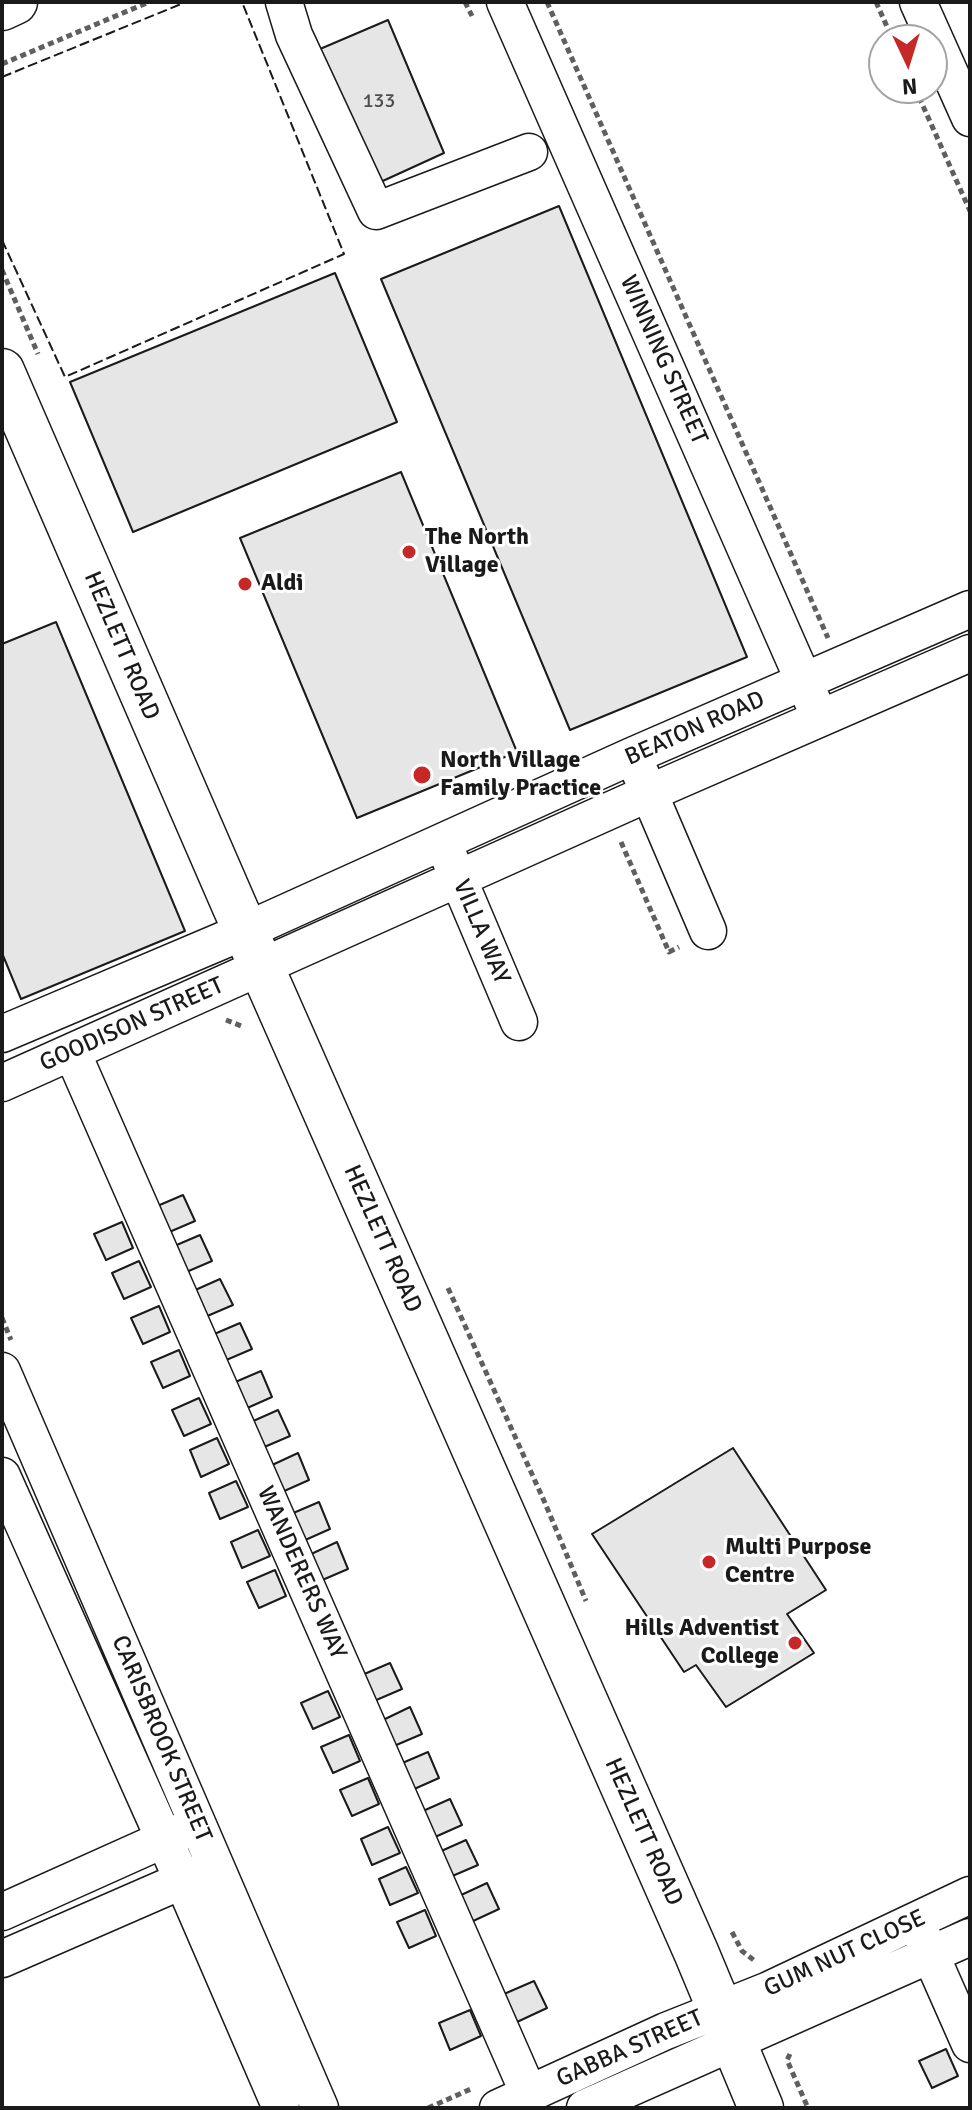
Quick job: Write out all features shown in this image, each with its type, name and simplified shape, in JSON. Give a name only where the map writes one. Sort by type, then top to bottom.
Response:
[{"type":"main road","points":[[2,8],[15,2]]},
{"type":"main road","name":"HEZLETT ROAD","points":[[22,367],[254,949],[696,1952],[761,2108]]},
{"type":"street","points":[[284,2],[294,35],[376,211],[529,152]]},
{"type":"street","name":"WINNING STREET","points":[[505,2],[820,718]]},
{"type":"street","points":[[918,2],[970,118]]},
{"type":"street","name":"BEATON ROAD","points":[[254,949],[443,843],[632,756],[970,609]]},
{"type":"street","name":"BEATON ROAD","points":[[254,949],[459,879],[970,653]]},
{"type":"street","points":[[632,756],[708,931]]},
{"type":"street","name":"VILLA WAY","points":[[443,843],[519,1022]]},
{"type":"street","name":"GOODISON STREET","points":[[2,1034],[254,949]]},
{"type":"street","name":"GOODISON STREET","points":[[2,1083],[72,1052],[254,949]]},
{"type":"street","name":"WANDERERS WAY","points":[[72,1052],[502,2096]]},
{"type":"street","name":"CARISBROOK STREET","points":[[2,1371],[320,2108]]},
{"type":"street","name":"CARISBROOK STREET","points":[[2,1476],[281,2108]]},
{"type":"street","points":[[2,1912],[198,1825]]},
{"type":"street","points":[[2,1959],[216,1866]]},
{"type":"street","name":"GUM NUT CLOSE","points":[[775,2005],[915,1920],[970,1895]]},
{"type":"street","points":[[915,1920],[970,2044]]},
{"type":"street","name":"GUM NUT CLOSE","points":[[725,2026],[775,2005],[931,1954],[970,1937]]},
{"type":"street","name":"GABBA STREET","points":[[502,2096],[725,2026]]},
{"type":"street","name":"GABBA STREET","points":[[585,2108],[725,2026]]},
{"type":"path","points":[[2,64],[149,2]]},
{"type":"path","points":[[465,2],[478,29]]},
{"type":"path","points":[[547,2],[831,646]]},
{"type":"path","points":[[876,2],[886,24]]},
{"type":"path","points":[[922,104],[970,211]]},
{"type":"path","points":[[2,270],[22,367]]},
{"type":"path","points":[[621,841],[669,952]]},
{"type":"path","points":[[443,1277],[588,1605]]},
{"type":"path","points":[[727,1920],[742,1951],[757,1962],[794,2047],[787,2060],[808,2108]]},
{"type":"path","points":[[428,2108],[502,2096]]},
{"type":"building","points":[[388,20],[444,153],[374,185],[313,52]]},
{"type":"building","points":[[559,206],[747,657],[570,730],[381,279]]},
{"type":"building","points":[[335,273],[397,422],[133,532],[70,382]]},
{"type":"building","points":[[401,472],[517,752],[357,818],[240,538]]},
{"type":"building","points":[[56,622],[185,931],[21,999],[2,953],[2,644]]},
{"type":"building","points":[[183,1195],[195,1221],[167,1233],[155,1207]]},
{"type":"building","points":[[122,1222],[133,1248],[106,1260],[94,1234]]},
{"type":"building","points":[[200,1235],[212,1261],[184,1273],[172,1247]]},
{"type":"building","points":[[139,1261],[151,1287],[124,1299],[112,1273]]},
{"type":"building","points":[[220,1279],[233,1305],[205,1317],[193,1291]]},
{"type":"building","points":[[159,1306],[170,1332],[143,1344],[131,1318]]},
{"type":"building","points":[[240,1323],[252,1349],[224,1361],[212,1335]]},
{"type":"building","points":[[179,1350],[190,1376],[163,1388],[151,1362]]},
{"type":"building","points":[[261,1371],[272,1397],[245,1409],[233,1383]]},
{"type":"building","points":[[199,1398],[211,1424],[184,1436],[172,1410]]},
{"type":"building","points":[[278,1410],[290,1436],[262,1448],[251,1422]]},
{"type":"building","points":[[217,1438],[229,1464],[201,1477],[190,1450]]},
{"type":"building","name":"Multi Purpose Centre","points":[[733,1448],[826,1590],[787,1614],[814,1653],[726,1707],[696,1665],[684,1672],[592,1534]]},
{"type":"building","points":[[298,1453],[309,1480],[282,1492],[270,1466]]},
{"type":"building","points":[[236,1481],[248,1507],[220,1519],[209,1493]]},
{"type":"building","points":[[319,1502],[330,1529],[303,1541],[291,1514]]},
{"type":"building","points":[[258,1530],[270,1556],[242,1568],[231,1542]]},
{"type":"building","points":[[337,1542],[348,1569],[320,1581],[309,1555]]},
{"type":"building","points":[[275,1570],[286,1596],[259,1608],[247,1582]]},
{"type":"building","points":[[390,1663],[402,1689],[374,1701],[362,1675]]},
{"type":"building","points":[[328,1691],[340,1717],[313,1729],[301,1703]]},
{"type":"building","points":[[410,1707],[422,1734],[394,1746],[383,1720]]},
{"type":"building","points":[[349,1735],[360,1761],[333,1773],[321,1747]]},
{"type":"building","points":[[428,1752],[439,1778],[412,1790],[400,1764]]},
{"type":"building","points":[[368,1778],[379,1804],[352,1816],[340,1790]]},
{"type":"building","points":[[450,1799],[462,1825],[435,1837],[423,1811]]},
{"type":"building","points":[[388,1827],[400,1853],[372,1865],[361,1839]]},
{"type":"building","points":[[466,1840],[478,1865],[450,1877],[439,1852]]},
{"type":"building","points":[[406,1867],[418,1893],[390,1905],[379,1879]]},
{"type":"building","points":[[487,1883],[499,1909],[471,1922],[459,1896]]},
{"type":"building","points":[[425,1910],[436,1936],[409,1948],[397,1922]]},
{"type":"building","points":[[534,1981],[547,2008],[517,2022],[504,1994]]},
{"type":"building","points":[[470,2010],[481,2036],[450,2050],[439,2023]]},
{"type":"building","points":[[946,2049],[958,2076],[932,2088],[919,2061]]},
{"type":"fence","points":[[2,77],[186,2]]},
{"type":"fence","points":[[2,240],[65,377],[344,254],[242,2]]},
{"type":"place","name":"The North Village","points":[[409,552]]},
{"type":"place","name":"Aldi","points":[[245,584]]},
{"type":"place","name":"North Village Family Practice","points":[[422,775]]},
{"type":"place","name":"Multi Purpose Centre","points":[[709,1562]]},
{"type":"place","name":"Hills Adventist College","points":[[795,1643]]}]
